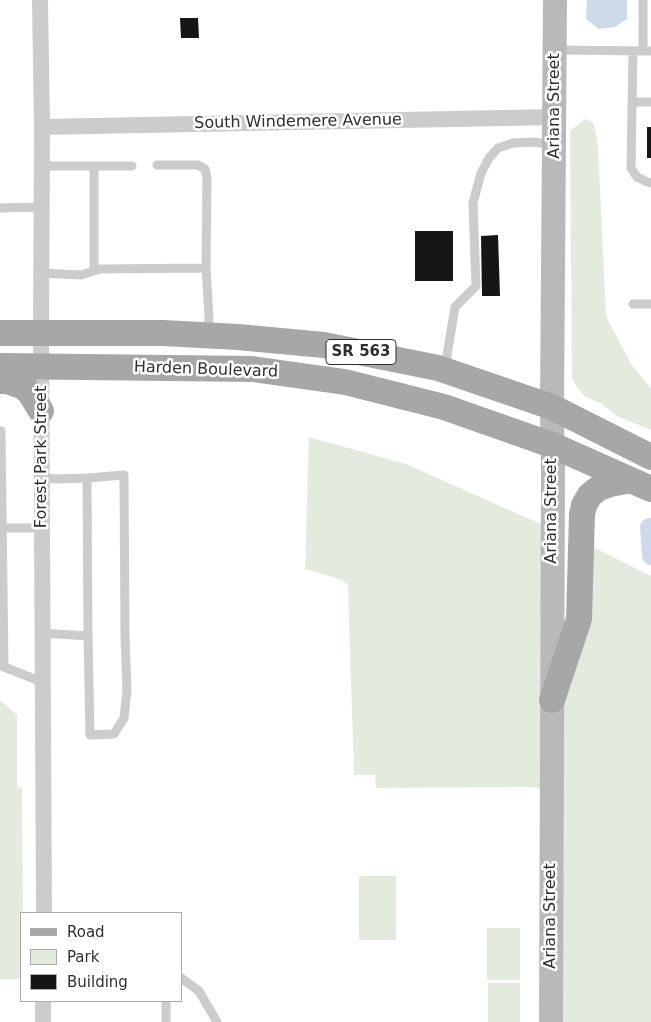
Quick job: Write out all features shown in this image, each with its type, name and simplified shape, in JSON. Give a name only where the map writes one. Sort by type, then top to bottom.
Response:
[{"type":"main road","name":"Harden Boulevard","points":[[0,333],[163,333],[238,337],[324,345],[446,370],[552,407]]},
{"type":"main road","name":"Harden Boulevard","points":[[0,366],[252,369],[345,382],[444,407],[552,445]]},
{"type":"main road","points":[[0,381],[7,381],[24,387],[41,411]]},
{"type":"main road","name":"SR 563","points":[[552,407],[651,457]]},
{"type":"main road","name":"SR 563","points":[[552,445],[641,484]]},
{"type":"main road","points":[[552,700],[579,619],[582,515],[584,505],[590,495],[599,488],[610,484],[641,484]]},
{"type":"street","name":"Forest Park Street","points":[[40,0],[44,912]]},
{"type":"street","name":"Ariana Street","points":[[551,1022],[555,0]]},
{"type":"street","name":"South Windemere Avenue","points":[[42,127],[555,117]]},
{"type":"street","points":[[43,1002],[43,1022]]},
{"type":"lane","points":[[555,50],[647,51],[643,0]]},
{"type":"lane","points":[[633,51],[631,168],[637,177],[651,183]]},
{"type":"lane","points":[[632,102],[651,102]]},
{"type":"lane","points":[[446,370],[455,306],[476,286],[473,203],[481,173],[489,158],[498,148],[513,143],[534,142],[554,146]]},
{"type":"lane","points":[[157,165],[198,165],[206,170],[208,336]]},
{"type":"lane","points":[[42,166],[132,166]]},
{"type":"lane","points":[[94,166],[94,271]]},
{"type":"lane","points":[[0,208],[42,207]]},
{"type":"lane","points":[[41,273],[81,275],[100,269],[206,268]]},
{"type":"lane","points":[[632,304],[651,304]]},
{"type":"lane","points":[[1,431],[4,667],[42,682]]},
{"type":"lane","points":[[42,477],[56,479],[124,475],[127,690],[124,718],[114,734],[90,735],[87,478]]},
{"type":"lane","points":[[2,528],[42,528]]},
{"type":"lane","points":[[42,634],[88,636]]},
{"type":"lane","points":[[182,979],[199,991],[217,1022]]},
{"type":"lane","points":[[166,1002],[166,1022]]},
{"type":"green space","points":[[585,119],[594,123],[598,147],[606,316],[631,364],[651,389],[651,430],[619,417],[602,404],[584,396],[572,379],[570,131]]},
{"type":"green space","points":[[309,437],[406,464],[543,525],[542,698],[539,705],[542,706],[542,790],[535,787],[376,788],[375,775],[354,775],[348,585],[342,580],[305,569]]},
{"type":"green space","points":[[591,546],[651,576],[651,1022],[561,1022],[561,701]]},
{"type":"green space","points":[[0,700],[17,715],[17,787],[22,788],[23,912],[20,912],[20,979],[0,979]]},
{"type":"green space","points":[[359,876],[396,876],[396,940],[359,940]]},
{"type":"green space","points":[[487,928],[520,928],[520,980],[487,980]]},
{"type":"green space","points":[[488,983],[520,983],[520,1022],[488,1022]]},
{"type":"water","points":[[587,0],[627,0],[627,19],[615,27],[599,29],[586,19]]},
{"type":"building","points":[[180,18],[198,18],[199,38],[181,38]]},
{"type":"building","points":[[647,127],[651,127],[651,158],[647,158]]},
{"type":"building","points":[[415,231],[453,231],[453,281],[415,281]]},
{"type":"building","points":[[498,235],[500,296],[482,296],[481,236]]},
{"type":"waterway","points":[[649,527],[651,556]]}]
